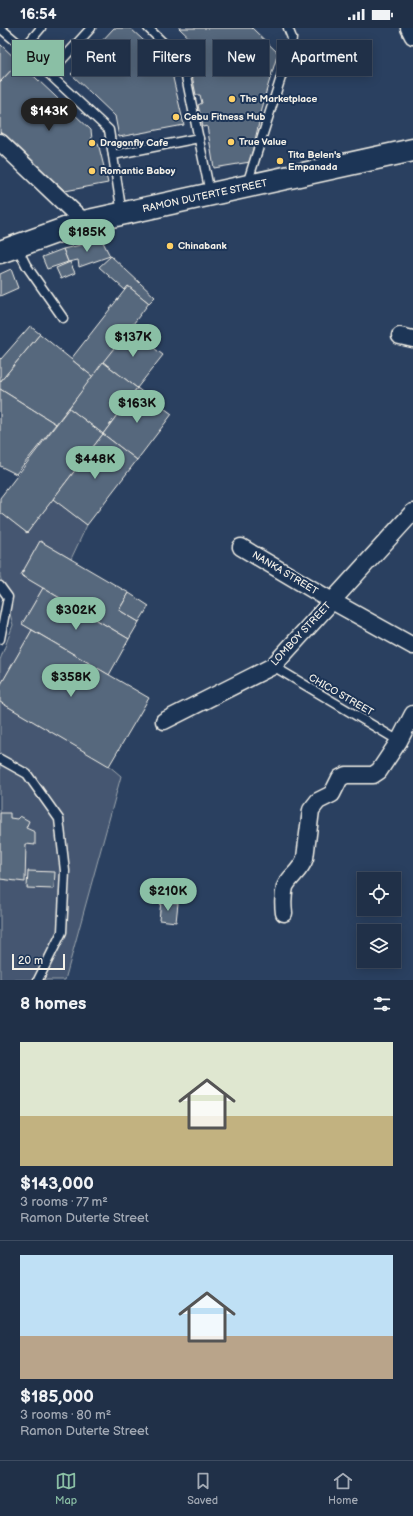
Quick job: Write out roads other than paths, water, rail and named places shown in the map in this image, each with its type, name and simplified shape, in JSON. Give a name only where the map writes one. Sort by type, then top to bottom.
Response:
[{"type":"main road","name":"RAMON DUTERTE STREET","points":[[8,249],[84,222],[413,150]]},
{"type":"street","points":[[409,28],[413,36]]},
{"type":"street","points":[[0,142],[84,222]]},
{"type":"street","name":"LOMBOY STREET","points":[[164,721],[272,666],[411,517]]},
{"type":"street","name":"NANKA STREET","points":[[241,547],[332,601],[413,646]]},
{"type":"street","points":[[284,913],[283,902],[286,886],[303,866],[311,810],[318,801],[332,794],[340,778],[346,775],[373,775],[379,772],[399,741],[413,714]]},
{"type":"lane","points":[[0,28],[14,40]]},
{"type":"lane","points":[[31,40],[41,28]]},
{"type":"lane","points":[[64,58],[91,28]]},
{"type":"lane","points":[[148,28],[183,62],[210,195]]},
{"type":"lane","points":[[246,187],[291,46],[292,38],[288,28]]},
{"type":"lane","points":[[51,76],[109,130],[122,214]]},
{"type":"lane","points":[[113,155],[198,138]]},
{"type":"lane","points":[[8,249],[26,265],[63,318]]},
{"type":"lane","points":[[0,586],[8,598],[0,638]]},
{"type":"lane","name":"CHICO STREET","points":[[272,666],[399,741]]},
{"type":"lane","points":[[0,759],[27,774],[59,819],[65,871],[62,932],[38,980]]},
{"type":"place","name":"The Marketplace","points":[[232,99]]},
{"type":"place","name":"Cebu Fitness Hub","points":[[176,117]]},
{"type":"place","name":"True Value","points":[[231,142]]},
{"type":"place","name":"Dragonfly Cafe","points":[[92,143]]},
{"type":"place","name":"Tita Belen's Empanada","points":[[280,161]]},
{"type":"place","name":"Romantic Baboy","points":[[92,171]]},
{"type":"place","name":"Chinabank","points":[[170,246]]}]
